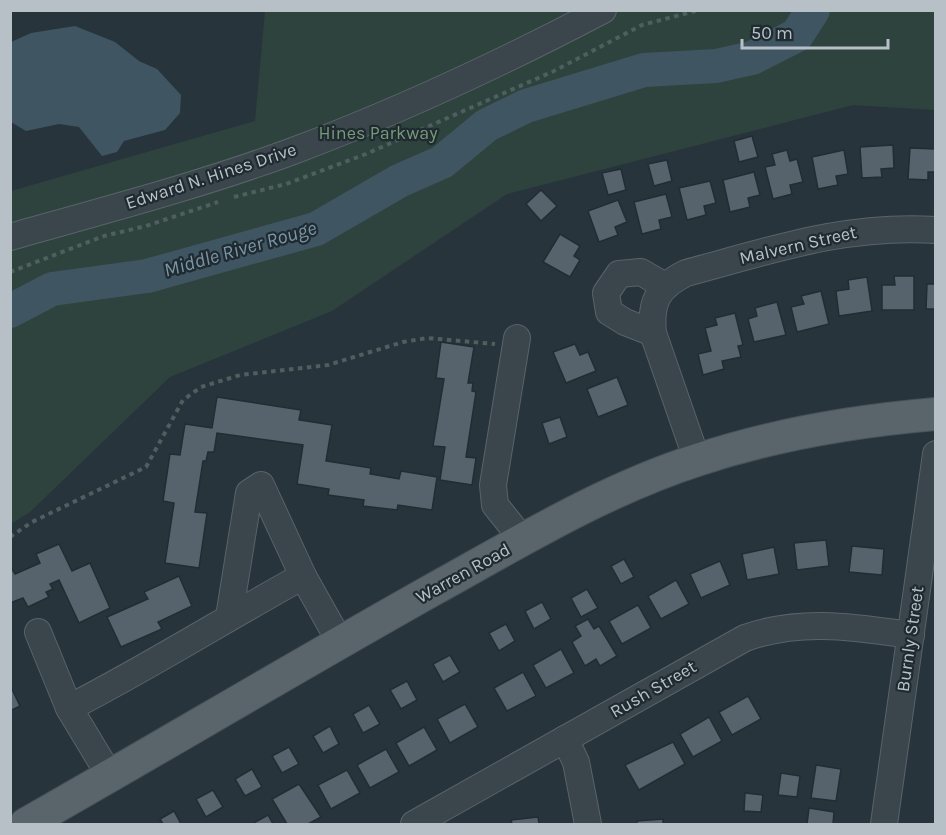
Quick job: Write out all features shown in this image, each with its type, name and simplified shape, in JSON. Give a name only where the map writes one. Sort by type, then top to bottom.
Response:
[{"type":"main road","name":"Warren Road","points":[[26,825],[340,642],[523,540],[619,490],[697,460],[815,429],[873,419],[936,414]]},
{"type":"street","name":"Edward N. Hines Drive","points":[[10,237],[291,152],[376,119],[469,78],[603,10]]},
{"type":"street","name":"Malvern Street","points":[[665,286],[686,273],[822,237],[898,227],[936,230]]},
{"type":"street","points":[[653,333],[625,322],[609,312],[606,293],[619,274],[641,272],[665,286],[659,293],[651,313],[653,333],[697,460]]},
{"type":"street","points":[[517,342],[493,485],[495,505],[523,540]]},
{"type":"street","name":"Burnly Street","points":[[884,825],[936,454]]},
{"type":"street","points":[[229,617],[249,493],[261,485],[303,576],[340,642]]},
{"type":"street","points":[[69,708],[132,676],[229,617],[303,576]]},
{"type":"street","name":"Rush Street","points":[[414,825],[728,646],[763,631],[788,626],[820,624],[911,635]]},
{"type":"street","points":[[38,632],[69,708],[110,776]]},
{"type":"street","points":[[565,739],[576,762],[588,825]]},
{"type":"path","points":[[10,537],[32,522],[146,467],[183,400],[201,387],[240,375],[328,365],[403,342],[427,338],[517,342]]},
{"type":"green space","name":"Hines Parkway","points":[[265,11],[935,11],[935,110],[853,105],[507,194],[332,311],[170,377],[30,512],[11,524],[11,191],[255,121]]},
{"type":"water","points":[[75,26],[115,42],[139,61],[157,69],[181,95],[180,113],[165,130],[124,141],[117,152],[102,156],[79,127],[59,124],[26,131],[11,122],[11,42],[31,33]]},
{"type":"building","points":[[752,136],[758,157],[739,162],[734,141]]},
{"type":"building","points":[[893,145],[894,168],[881,169],[882,177],[862,178],[860,147]]},
{"type":"building","points":[[910,148],[936,149],[936,172],[928,172],[928,180],[908,179]]},
{"type":"building","points":[[787,150],[790,161],[797,159],[803,182],[790,185],[792,194],[773,199],[765,167],[775,165],[772,154]]},
{"type":"building","points":[[844,150],[848,174],[836,176],[838,185],[818,189],[812,157]]},
{"type":"building","points":[[667,160],[672,181],[654,186],[648,164]]},
{"type":"building","points":[[621,169],[626,190],[608,195],[602,173]]},
{"type":"building","points":[[754,172],[760,195],[748,198],[750,207],[730,212],[723,180]]},
{"type":"building","points":[[710,181],[716,203],[704,206],[706,215],[687,220],[679,188]]},
{"type":"building","points":[[541,190],[557,206],[541,221],[526,204]]},
{"type":"building","points":[[666,194],[672,217],[659,220],[661,229],[642,234],[634,202]]},
{"type":"building","points":[[618,200],[627,222],[615,227],[618,235],[599,242],[588,211]]},
{"type":"building","points":[[560,234],[580,246],[574,256],[580,260],[570,277],[543,262]]},
{"type":"building","points":[[894,276],[914,276],[914,310],[882,310],[882,285],[895,285]]},
{"type":"building","points":[[867,277],[872,311],[839,316],[836,291],[849,289],[848,280]]},
{"type":"building","points":[[927,284],[936,284],[936,309],[926,309]]},
{"type":"building","points":[[821,291],[829,324],[797,332],[791,307],[804,304],[801,296]]},
{"type":"building","points":[[777,302],[786,335],[754,342],[748,319],[757,316],[755,308]]},
{"type":"building","points":[[735,313],[743,345],[738,346],[741,357],[722,361],[724,369],[703,375],[698,354],[711,351],[705,328],[717,325],[715,318]]},
{"type":"building","points":[[441,342],[474,347],[468,383],[473,383],[472,391],[476,392],[466,457],[476,458],[472,485],[440,480],[445,447],[433,446],[444,379],[436,378]]},
{"type":"building","points":[[575,344],[580,355],[588,352],[596,371],[566,383],[553,352]]},
{"type":"building","points":[[617,377],[628,405],[598,417],[587,389]]},
{"type":"building","points":[[217,397],[301,410],[299,420],[332,425],[326,461],[371,468],[370,474],[399,479],[401,471],[437,477],[432,510],[398,505],[397,510],[363,506],[364,500],[328,495],[329,489],[297,484],[303,445],[217,433],[214,452],[208,452],[206,461],[203,461],[195,512],[207,513],[199,568],[165,563],[174,503],[163,501],[170,454],[180,455],[185,424],[212,428]]},
{"type":"building","points":[[560,417],[567,437],[549,444],[542,423]]},
{"type":"building","points":[[826,540],[829,566],[797,570],[794,543]]},
{"type":"building","points":[[59,544],[72,571],[90,563],[110,608],[79,623],[59,580],[50,584],[53,589],[46,592],[49,597],[28,607],[23,598],[10,603],[10,566],[15,574],[40,563],[36,554]]},
{"type":"building","points":[[852,546],[884,549],[882,575],[849,572]]},
{"type":"building","points":[[774,547],[779,574],[747,580],[742,554]]},
{"type":"building","points":[[624,559],[634,577],[621,584],[611,566]]},
{"type":"building","points":[[720,561],[730,585],[701,598],[690,574]]},
{"type":"building","points":[[179,576],[192,606],[158,622],[162,629],[121,647],[107,617],[148,599],[144,592]]},
{"type":"building","points":[[676,580],[689,604],[661,619],[648,596]]},
{"type":"building","points":[[587,589],[598,608],[581,617],[571,598]]},
{"type":"building","points":[[542,602],[551,619],[534,629],[525,611]]},
{"type":"building","points":[[638,605],[651,628],[622,644],[609,621]]},
{"type":"building","points":[[588,619],[594,629],[599,626],[617,656],[600,666],[596,659],[585,666],[572,642],[581,636],[575,626]]},
{"type":"building","points":[[506,624],[515,641],[499,651],[489,633]]},
{"type":"building","points":[[561,649],[574,673],[546,688],[533,665]]},
{"type":"building","points":[[450,655],[460,672],[443,682],[433,664]]},
{"type":"building","points":[[523,672],[536,696],[507,711],[494,688]]},
{"type":"building","points":[[407,681],[417,700],[401,709],[390,690]]},
{"type":"building","points":[[10,685],[20,706],[10,711]]},
{"type":"building","points":[[748,696],[761,719],[732,735],[719,712]]},
{"type":"building","points":[[465,704],[478,727],[450,743],[437,719]]},
{"type":"building","points":[[369,705],[380,724],[363,733],[353,714]]},
{"type":"building","points":[[709,717],[722,741],[693,757],[680,734]]},
{"type":"building","points":[[330,726],[339,744],[323,753],[313,736]]},
{"type":"building","points":[[424,727],[437,750],[409,766],[396,743]]},
{"type":"building","points":[[673,742],[685,764],[639,790],[625,765]]},
{"type":"building","points":[[289,747],[299,764],[282,773],[272,756]]},
{"type":"building","points":[[386,749],[399,772],[370,788],[357,765]]},
{"type":"building","points":[[816,765],[841,769],[836,801],[811,798]]},
{"type":"building","points":[[252,769],[262,787],[245,796],[235,779]]},
{"type":"building","points":[[347,770],[360,793],[331,809],[318,785]]},
{"type":"building","points":[[781,773],[800,776],[797,797],[778,795]]},
{"type":"building","points":[[299,784],[321,817],[308,824],[287,824],[272,799]]},
{"type":"building","points":[[213,790],[223,807],[206,817],[196,799]]},
{"type":"building","points":[[745,793],[763,795],[761,812],[744,811]]},
{"type":"building","points":[[809,808],[834,812],[833,824],[807,824]]},
{"type":"building","points":[[174,811],[181,824],[163,824],[160,819]]},
{"type":"building","points":[[268,815],[273,824],[252,824]]},
{"type":"building","points":[[538,817],[539,824],[512,824],[511,820]]},
{"type":"building","points":[[663,819],[663,824],[637,824],[637,821]]},
{"type":"waterway","name":"Middle River Rouge","points":[[10,311],[52,289],[147,276],[316,229],[399,181],[442,162],[487,125],[526,106],[644,70],[716,66],[752,58],[797,35],[813,10]]}]
